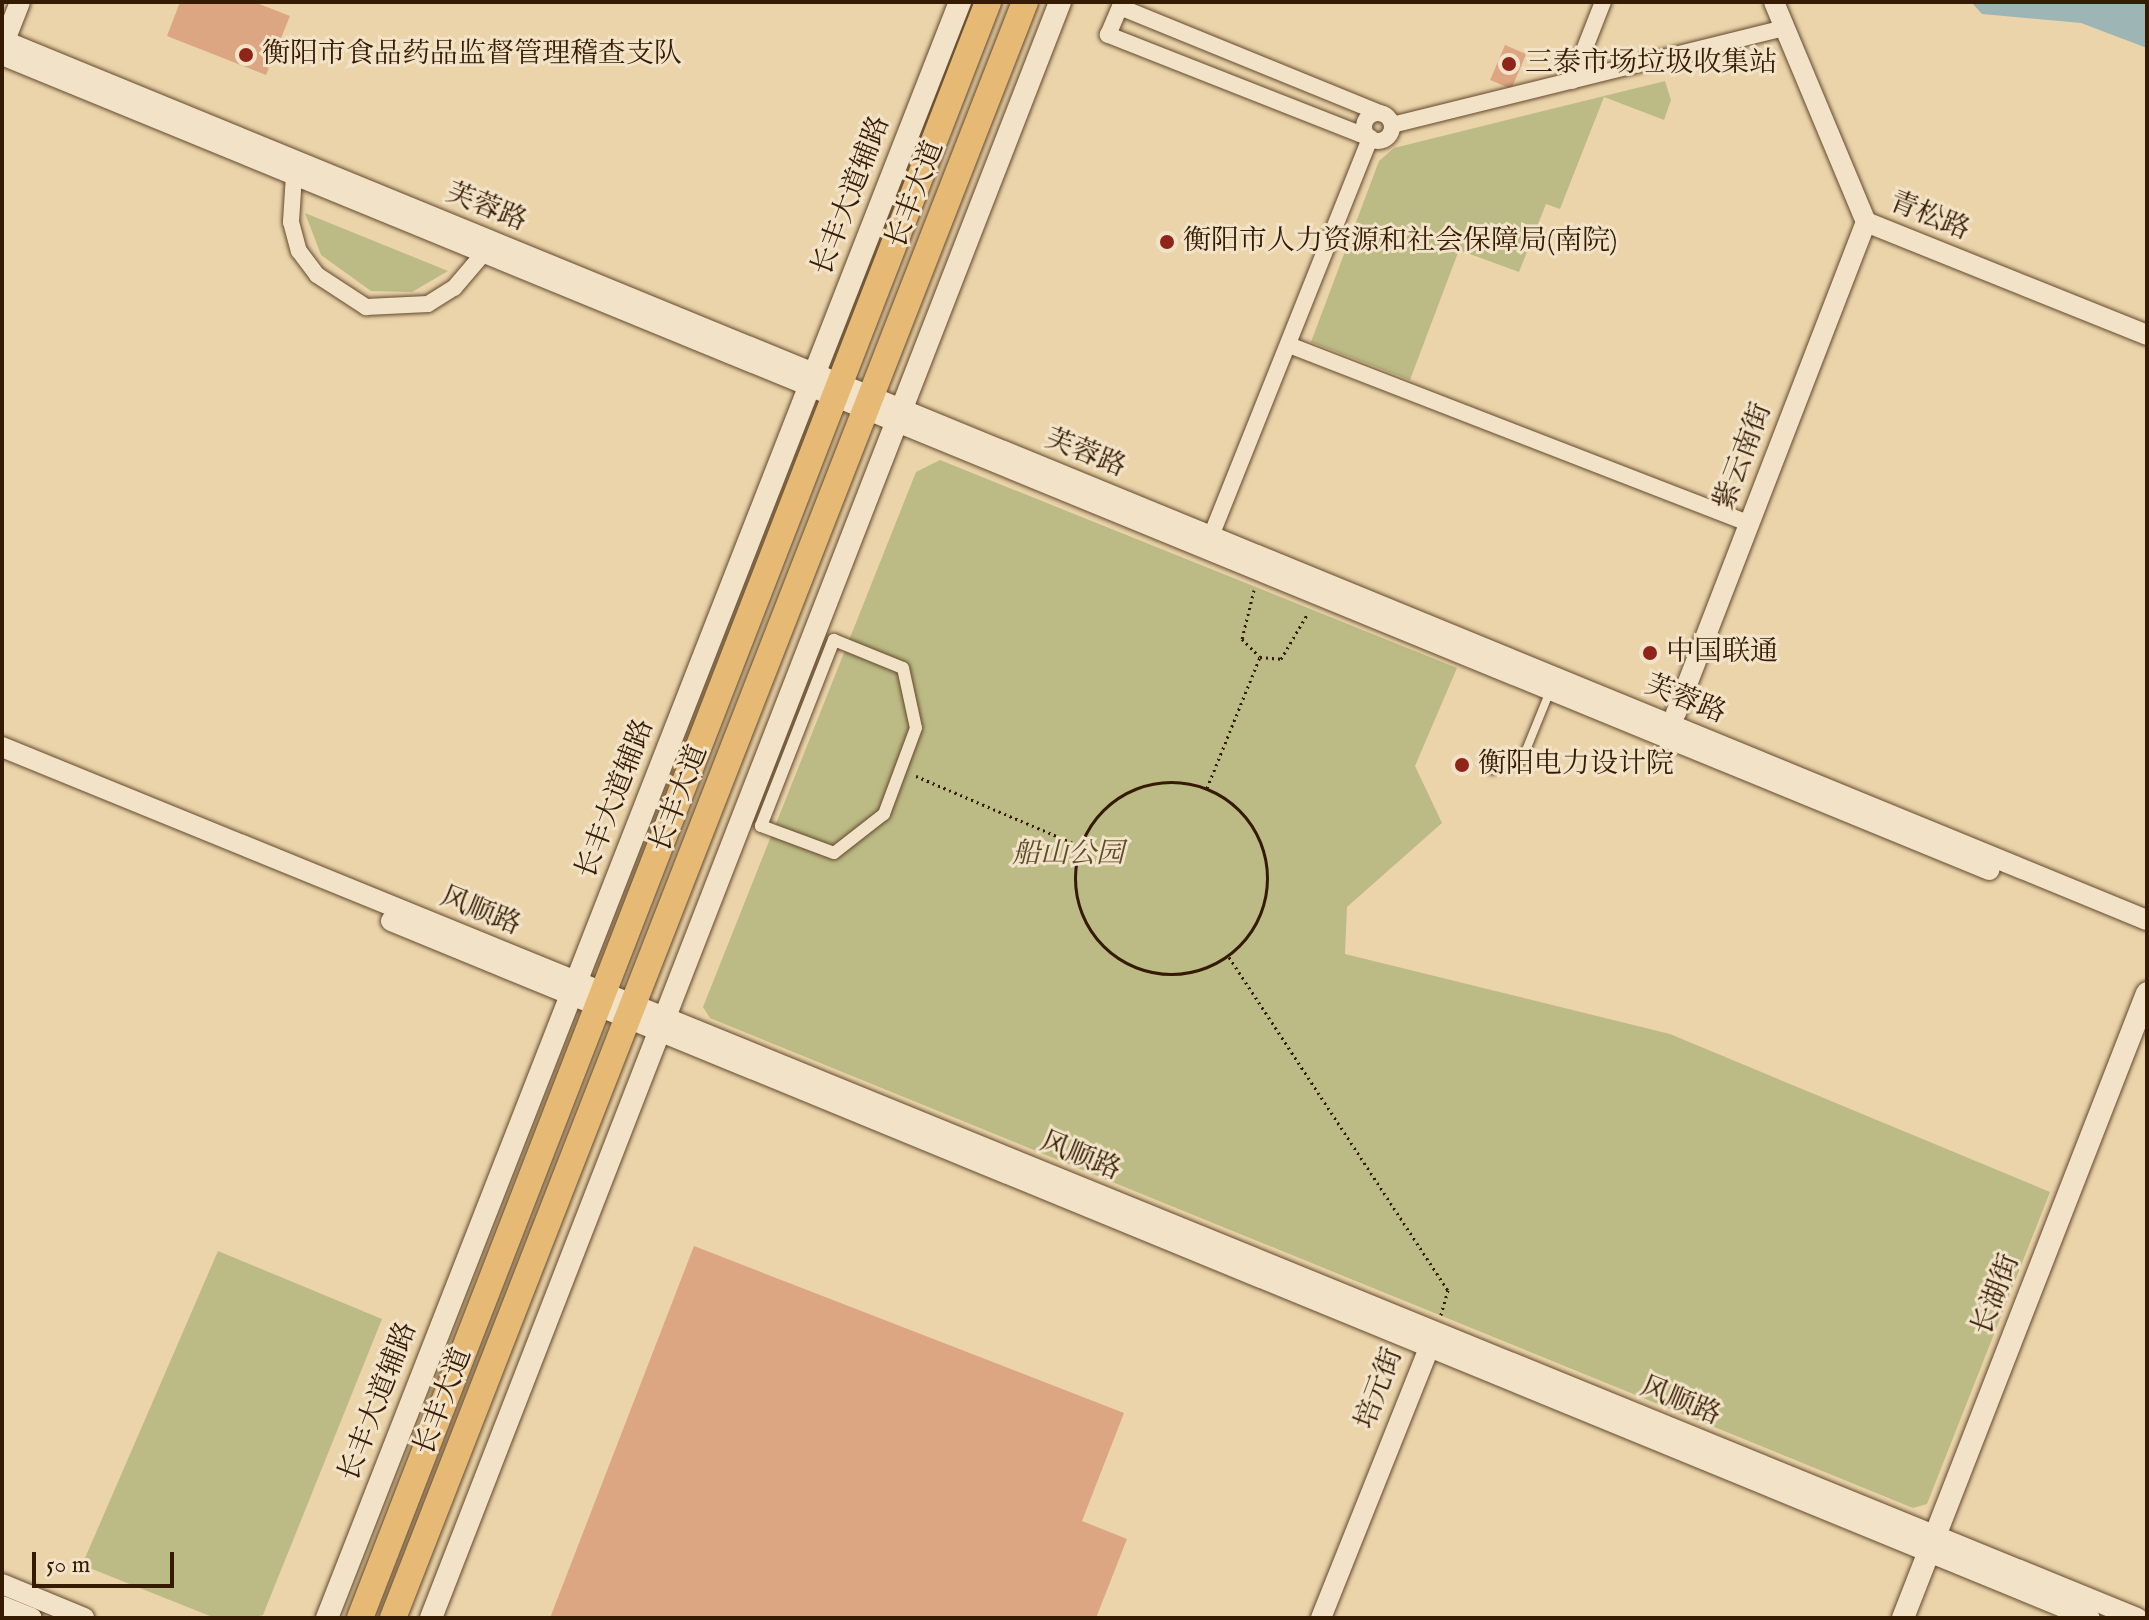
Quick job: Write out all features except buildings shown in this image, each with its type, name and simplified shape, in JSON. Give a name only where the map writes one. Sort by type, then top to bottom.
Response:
[{"type":"main road","name":"长丰大道辅路","points":[[327,1618],[574,988],[824,385],[960,2]]},
{"type":"main road","name":"长丰大道","points":[[360,1618],[600,999],[824,385],[988,2]]},
{"type":"main road","name":"长丰大道","points":[[393,1618],[1025,2]]},
{"type":"main road","points":[[431,1618],[1060,2]]},
{"type":"main road","name":"长湖街","points":[[1916,1618],[1938,1546],[2147,993]]},
{"type":"main road","name":"长湖街","points":[[1903,1618],[1938,1546],[2147,1027]]},
{"type":"street","points":[[3,46],[20,2]]},
{"type":"street","points":[[1572,81],[1603,2]]},
{"type":"street","name":"青松路","points":[[1774,2],[1866,222],[2147,335]]},
{"type":"street","points":[[1120,7],[1386,119],[1383,140],[1370,138],[1108,35],[1120,7]]},
{"type":"street","points":[[1216,538],[1370,138],[1365,121],[1572,81],[1785,28]]},
{"type":"street","name":"芙蓉路","points":[[3,46],[294,175],[484,253],[869,403],[1261,572],[2147,935]]},
{"type":"street","name":"芙蓉路","points":[[3,46],[824,385]]},
{"type":"street","points":[[294,175],[291,222],[299,251],[325,283],[366,307],[428,304],[454,288],[484,253]]},
{"type":"street","name":"紫云南街","points":[[1676,713],[1866,222]]},
{"type":"street","points":[[1289,345],[1747,523]]},
{"type":"street","name":"芙蓉路","points":[[899,416],[1216,538],[2147,920]]},
{"type":"street","points":[[834,640],[903,668],[916,728],[905,771],[884,814],[834,853],[761,826],[834,640]]},
{"type":"street","name":"风顺路","points":[[2,747],[662,1025],[1432,1343],[1938,1546],[2137,1618]]},
{"type":"street","name":"风顺路","points":[[2,762],[574,988]]},
{"type":"street","name":"培元街","points":[[1321,1618],[1432,1343]]},
{"type":"street","name":"培元街","points":[[1329,1618],[1432,1343]]},
{"type":"street","name":"风顺路","points":[[1938,1546],[2090,1618]]},
{"type":"street","points":[[2,1584],[84,1618]]},
{"type":"street","points":[[2,1606],[32,1618]]},
{"type":"lane","points":[[1492,770],[1522,760],[1550,690]]},
{"type":"path","points":[[1261,572],[1242,639],[1260,657],[1281,659],[1296,642],[1315,594]]},
{"type":"path","points":[[1207,788],[1260,657]]},
{"type":"path","points":[[905,771],[1079,846]]},
{"type":"path","points":[[1163,781],[1207,788],[1246,818],[1265,850],[1268,893],[1251,934],[1229,957],[1166,975],[1106,950],[1084,921],[1074,886],[1079,846],[1092,820],[1121,795],[1163,781]]},
{"type":"path","points":[[1229,957],[1448,1290],[1432,1343]]},
{"type":"green space","points":[[1665,81],[1671,100],[1664,120],[1604,97],[1560,209],[1546,204],[1519,272],[1459,250],[1410,380],[1311,342],[1379,161],[1394,148]]},
{"type":"green space","points":[[305,213],[448,271],[412,292],[371,291],[321,255]]},
{"type":"green space","name":"船山公园","points":[[940,460],[1457,668],[1415,766],[1442,823],[1347,907],[1345,954],[1670,1034],[2050,1192],[1927,1504],[1913,1508],[710,1018],[703,1007],[916,472]]},
{"type":"green space","points":[[218,1251],[382,1319],[263,1615],[251,1618],[215,1618],[82,1565]]},
{"type":"water","points":[[1971,2],[2147,2],[2147,48],[2081,23],[1982,14]]},
{"type":"place","name":"衡阳市食品药品监督管理稽查支队","points":[[246,55]]},
{"type":"place","name":"三泰市场垃圾收集站","points":[[1509,64]]},
{"type":"place","name":"衡阳市人力资源和社会保障局(南院)","points":[[1167,242]]},
{"type":"place","name":"中国联通","points":[[1650,653]]},
{"type":"place","name":"衡阳电力设计院","points":[[1462,765]]}]
